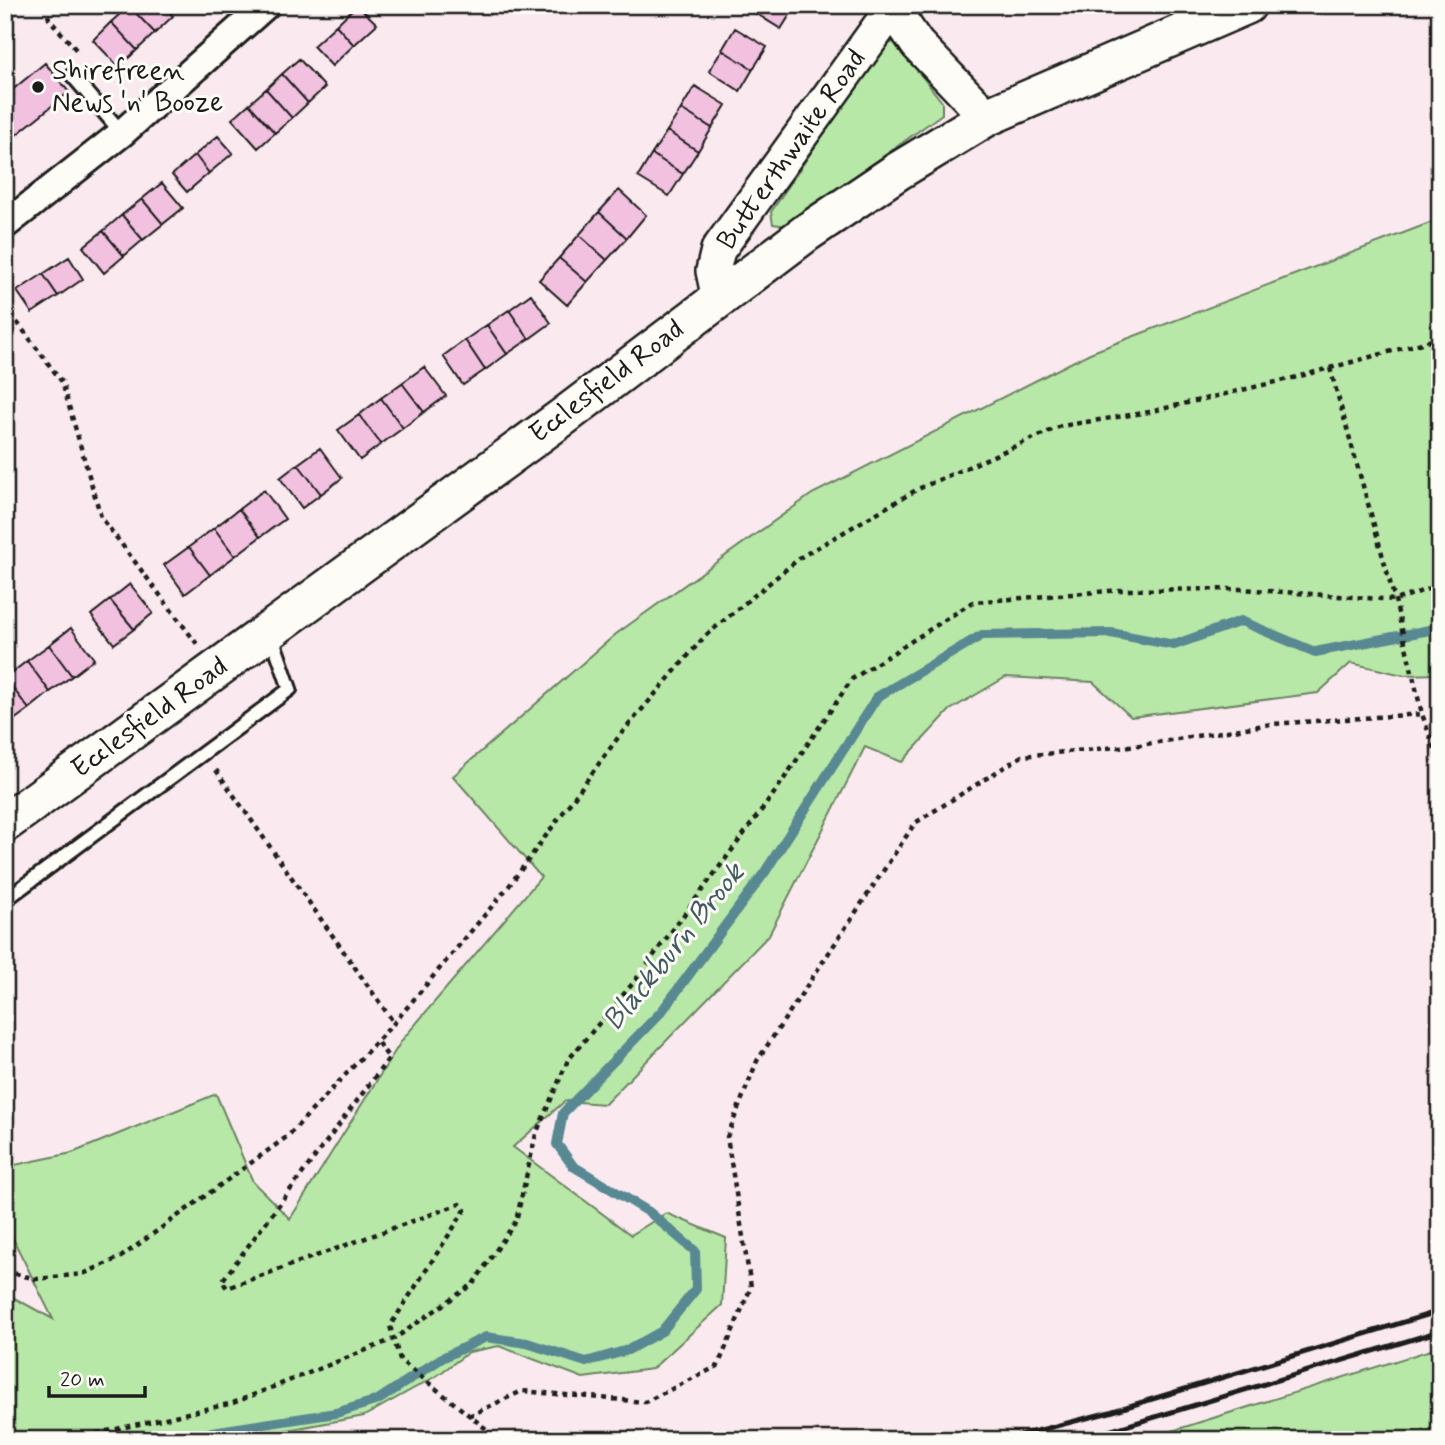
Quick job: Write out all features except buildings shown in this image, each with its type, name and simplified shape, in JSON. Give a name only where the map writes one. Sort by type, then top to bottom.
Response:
[{"type":"main road","name":"Ecclesfield Road","points":[[5,823],[806,233],[898,171],[987,117],[1247,5]]},
{"type":"street","points":[[5,225],[122,133],[266,5]]},
{"type":"street","name":"Butterthwaite Road","points":[[719,299],[713,271],[718,250],[894,7],[917,44],[987,117]]},
{"type":"lane","points":[[72,75],[122,133]]},
{"type":"lane","points":[[5,900],[290,689],[270,630]]},
{"type":"path","points":[[5,306],[62,382],[101,517],[216,670]]},
{"type":"path","points":[[5,1270],[36,1279],[83,1273],[121,1257],[288,1136],[378,1043],[509,886],[620,735],[697,646],[801,557],[918,489],[1061,426],[1149,412],[1440,338]]},
{"type":"path","points":[[1330,368],[1395,600],[1422,714],[1440,764]]},
{"type":"path","points":[[67,1440],[233,1403],[394,1339],[473,1284],[516,1221],[536,1134],[568,1060],[634,982],[775,792],[852,679],[974,602],[1121,590],[1241,589],[1395,600],[1440,585]]},
{"type":"path","points":[[469,1416],[522,1391],[645,1402],[718,1366],[751,1287],[727,1137],[757,1060],[837,944],[915,823],[1022,756],[1140,745],[1271,724],[1422,714]]},
{"type":"path","points":[[204,752],[394,1023]]},
{"type":"path","points":[[378,1043],[389,1058],[222,1281],[227,1288],[460,1204],[465,1210],[390,1326],[400,1360],[500,1440]]},
{"type":"green space","points":[[895,42],[942,102],[942,114],[787,226],[773,224],[771,212],[883,45]]},
{"type":"green space","points":[[1440,219],[1440,674],[1403,675],[1351,663],[1318,693],[1131,717],[1093,682],[1006,677],[950,710],[902,762],[865,747],[769,935],[605,1104],[565,1101],[513,1147],[631,1235],[666,1213],[726,1238],[722,1305],[652,1369],[583,1378],[499,1346],[469,1352],[438,1375],[364,1416],[233,1440],[5,1440],[5,1293],[53,1319],[5,1223],[5,1167],[72,1153],[216,1094],[253,1182],[290,1219],[402,1040],[541,877],[453,776],[616,634],[812,494],[1090,353]]},
{"type":"green space","points":[[1440,1347],[1440,1440],[1143,1440]]},
{"type":"waterway","name":"Blackburn Brook","points":[[192,1440],[212,1432],[336,1413],[378,1400],[442,1358],[486,1337],[527,1343],[586,1362],[628,1350],[662,1331],[696,1289],[695,1251],[649,1212],[573,1166],[557,1144],[563,1113],[662,1011],[765,872],[877,697],[982,635],[1111,633],[1174,645],[1241,621],[1315,652],[1440,628]]},
{"type":"railway","points":[[1002,1440],[1110,1412],[1440,1311]]},
{"type":"railway","points":[[1079,1440],[1440,1331]]},
{"type":"place","name":"Shirefreen News 'n' Booze","points":[[38,87]]}]
